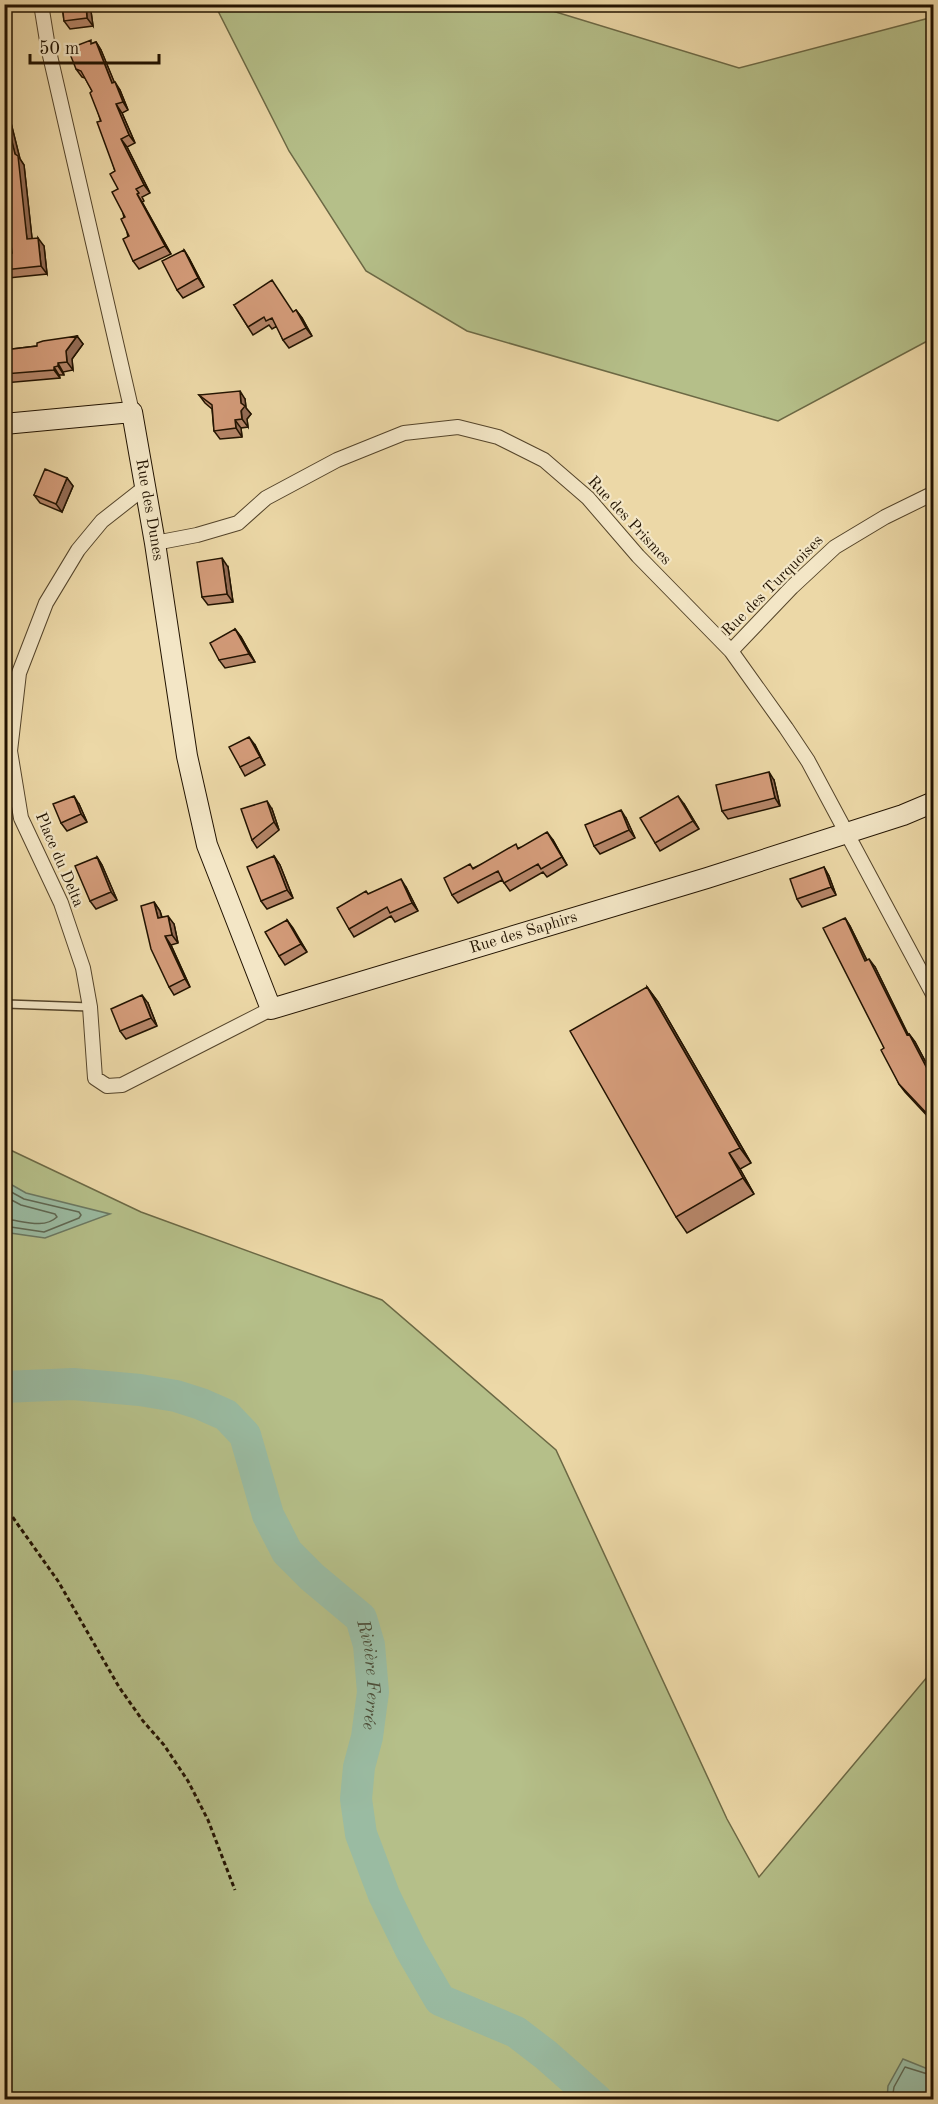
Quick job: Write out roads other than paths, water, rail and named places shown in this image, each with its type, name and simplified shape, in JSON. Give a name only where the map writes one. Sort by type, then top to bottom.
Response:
[{"type":"street","name":"Rue des Dunes","points":[[41,4],[48,48],[132,412],[155,543],[187,756],[207,845],[271,1009]]},
{"type":"street","points":[[4,424],[132,412]]},
{"type":"street","name":"Rue des Prismes","points":[[155,543],[197,535],[238,523],[266,498],[306,476],[337,460],[404,433],[458,427],[498,437],[544,460],[588,498],[638,556],[731,651],[808,761],[933,996]]},
{"type":"street","name":"Place du Delta","points":[[122,1085],[106,1086],[95,1078],[90,1007],[83,968],[61,903],[21,818],[10,751],[20,673],[46,603],[78,550],[102,521],[144,488]]},
{"type":"street","name":"Rue des Turquoises","points":[[731,651],[792,587],[835,547],[885,517],[933,493]]},
{"type":"street","name":"Rue des Saphirs","points":[[122,1085],[271,1009],[707,878],[903,815],[933,802]]},
{"type":"lane","points":[[4,1002],[7,1004],[90,1007]]},
{"type":"water","points":[[5,1181],[26,1193],[110,1214],[45,1238],[5,1232]]},
{"type":"water","points":[[903,2059],[933,2071],[933,2099],[887,2099],[888,2086]]},
{"type":"waterway","name":"Rivière Ferrée","points":[[4,1387],[73,1384],[176,1396],[226,1415],[245,1435],[268,1515],[287,1552],[312,1577],[361,1618],[369,1645],[373,1692],[367,1737],[359,1767],[356,1799],[361,1834],[384,1895],[411,1950],[440,2000],[516,2032],[597,2100]]}]
